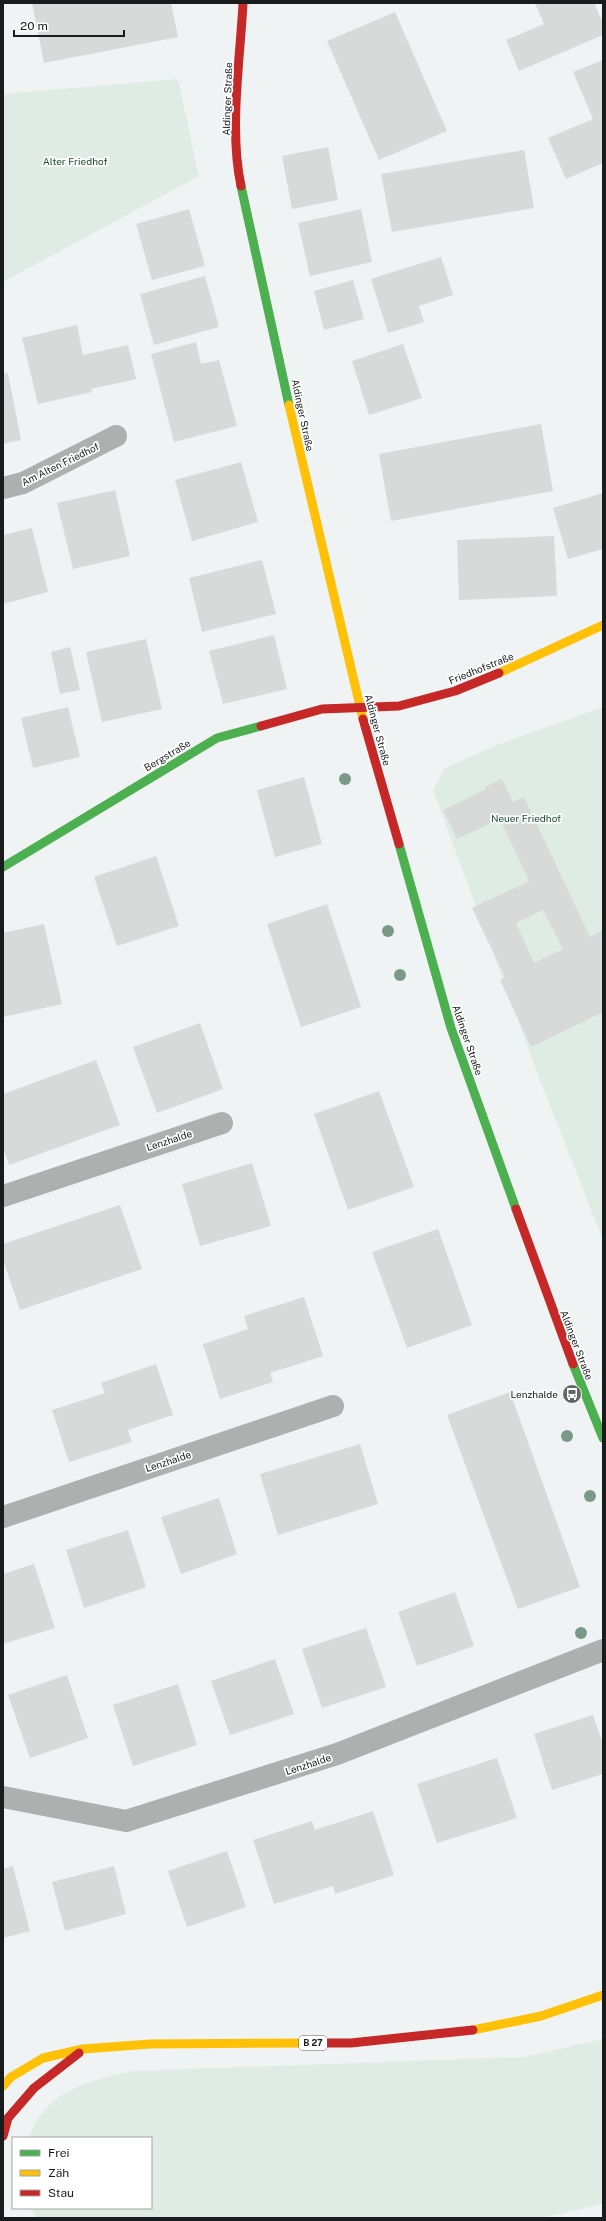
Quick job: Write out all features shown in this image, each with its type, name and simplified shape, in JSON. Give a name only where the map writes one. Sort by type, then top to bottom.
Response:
[{"type":"main road","name":"Aldinger Straße","points":[[243,3],[236,124],[236,162],[296,436],[360,708],[451,1028],[559,1330],[603,1438]]},
{"type":"main road","name":"Friedhofstraße","points":[[360,708],[399,706],[454,691],[518,665],[603,625]]},
{"type":"main road","name":"Bergstraße","points":[[3,867],[217,738],[322,709],[360,708]]},
{"type":"main road","name":"B 27","points":[[3,2086],[11,2077],[43,2058],[83,2049],[150,2044],[351,2043],[450,2034],[541,2016],[603,1995]]},
{"type":"main road","points":[[3,2136],[8,2118],[34,2088],[83,2049]]},
{"type":"street","name":"Am Alten Friedhof","points":[[3,488],[23,483],[116,436]]},
{"type":"street","name":"Lenzhalde","points":[[3,1196],[222,1123]]},
{"type":"street","name":"Lenzhalde","points":[[3,1517],[333,1406]]},
{"type":"street","name":"Lenzhalde","points":[[3,1797],[126,1821],[337,1754],[603,1650]]},
{"type":"green space","name":"Alter Friedhof","points":[[178,79],[199,176],[3,282],[3,94]]},
{"type":"green space","name":"Neuer Friedhof","points":[[603,707],[603,1240],[540,1080],[433,790],[445,768],[497,745]]},
{"type":"green space","points":[[603,2039],[603,2204],[541,2218],[36,2218],[32,2209],[152,2209],[152,2137],[29,2137],[37,2121],[46,2108],[58,2098],[71,2090],[101,2079],[133,2071],[523,2057]]},
{"type":"building","points":[[32,3],[171,3],[178,37],[44,63]]},
{"type":"building","points":[[535,3],[594,3],[603,23],[603,35],[519,71],[506,40],[544,24]]},
{"type":"building","points":[[395,12],[447,131],[379,160],[327,41]]},
{"type":"building","points":[[603,60],[603,163],[566,179],[548,138],[593,119],[573,72]]},
{"type":"building","points":[[328,147],[338,200],[292,209],[282,156]]},
{"type":"building","points":[[524,150],[534,208],[392,232],[381,174]]},
{"type":"building","points":[[189,209],[205,266],[152,280],[136,224]]},
{"type":"building","points":[[361,209],[372,262],[310,276],[298,223]]},
{"type":"building","points":[[441,257],[453,295],[419,306],[424,322],[388,333],[371,279]]},
{"type":"building","points":[[205,276],[219,327],[154,345],[140,294]]},
{"type":"building","points":[[353,280],[364,319],[324,330],[314,291]]},
{"type":"building","points":[[77,325],[83,355],[128,345],[136,379],[91,389],[92,392],[38,404],[22,338]]},
{"type":"building","points":[[196,342],[201,364],[219,360],[237,426],[174,442],[151,354]]},
{"type":"building","points":[[403,344],[422,398],[369,415],[352,361]]},
{"type":"building","points":[[8,373],[21,440],[3,444],[3,374]]},
{"type":"building","points":[[541,424],[553,491],[391,521],[379,454]]},
{"type":"building","points":[[241,462],[258,522],[192,541],[175,480]]},
{"type":"building","points":[[115,490],[130,556],[73,569],[57,503]]},
{"type":"building","points":[[603,493],[603,549],[568,559],[553,508]]},
{"type":"building","points":[[32,528],[48,592],[3,604],[3,535]]},
{"type":"building","points":[[554,536],[557,596],[459,600],[457,540]]},
{"type":"building","points":[[262,560],[276,614],[202,632],[189,578]]},
{"type":"building","points":[[274,635],[287,689],[223,704],[209,651]]},
{"type":"building","points":[[146,639],[162,709],[102,722],[86,652]]},
{"type":"building","points":[[70,647],[80,690],[60,694],[51,652]]},
{"type":"building","points":[[68,707],[80,757],[33,768],[21,718]]},
{"type":"building","points":[[304,777],[322,844],[275,857],[257,790]]},
{"type":"building","points":[[502,779],[513,802],[524,797],[590,937],[603,930],[603,1012],[531,1047],[500,980],[505,977],[472,908],[529,881],[500,819],[457,839],[443,810],[486,789],[485,787]],"holes":[[[543,910],[563,949],[534,963],[516,923]]]},
{"type":"building","points":[[156,856],[179,926],[117,946],[94,877]]},
{"type":"building","points":[[327,904],[361,1007],[301,1027],[267,924]]},
{"type":"building","points":[[44,924],[62,1004],[3,1017],[3,933]]},
{"type":"building","points":[[200,1023],[223,1089],[157,1113],[133,1047]]},
{"type":"building","points":[[96,1060],[120,1125],[9,1165],[3,1147],[3,1094]]},
{"type":"building","points":[[379,1091],[414,1187],[348,1210],[314,1114]]},
{"type":"building","points":[[252,1163],[271,1226],[200,1246],[182,1184]]},
{"type":"building","points":[[120,1205],[142,1269],[20,1310],[3,1260],[3,1244]]},
{"type":"building","points":[[438,1229],[472,1325],[407,1348],[372,1252]]},
{"type":"building","points":[[304,1297],[323,1356],[270,1373],[273,1382],[220,1399],[203,1344],[248,1329],[244,1316]]},
{"type":"building","points":[[156,1364],[173,1415],[128,1430],[132,1442],[69,1462],[52,1410],[105,1393],[101,1383]]},
{"type":"building","points":[[510,1392],[580,1587],[518,1609],[447,1415]]},
{"type":"building","points":[[360,1444],[378,1504],[278,1535],[260,1474]]},
{"type":"building","points":[[219,1498],[237,1554],[181,1574],[161,1517]]},
{"type":"building","points":[[128,1530],[146,1587],[84,1608],[66,1550]]},
{"type":"building","points":[[34,1564],[55,1628],[3,1644],[3,1574]]},
{"type":"building","points":[[455,1592],[474,1646],[417,1666],[398,1612]]},
{"type":"building","points":[[366,1628],[386,1687],[322,1708],[302,1649]]},
{"type":"building","points":[[275,1659],[294,1714],[230,1735],[211,1681]]},
{"type":"building","points":[[67,1675],[88,1738],[30,1758],[8,1695]]},
{"type":"building","points":[[178,1684],[197,1745],[133,1766],[113,1705]]},
{"type":"building","points":[[593,1715],[603,1744],[603,1774],[552,1790],[534,1734]]},
{"type":"building","points":[[497,1758],[517,1818],[437,1843],[417,1784]]},
{"type":"building","points":[[373,1811],[394,1875],[335,1894],[333,1886],[274,1904],[253,1840],[312,1821],[315,1830]]},
{"type":"building","points":[[227,1851],[246,1907],[187,1927],[168,1871]]},
{"type":"building","points":[[13,1866],[30,1931],[3,1938],[3,1869]]},
{"type":"building","points":[[114,1866],[126,1914],[65,1931],[52,1882]]},
{"type":"traffic: fast","points":[[241,186],[289,405]]},
{"type":"traffic: fast","points":[[3,867],[217,738],[261,726]]},
{"type":"traffic: fast","points":[[399,844],[451,1028],[516,1209]]},
{"type":"traffic: fast","points":[[573,1364],[603,1438]]},
{"type":"traffic: slow","points":[[289,405],[363,719]]},
{"type":"traffic: slow","points":[[499,673],[603,625]]},
{"type":"traffic: slow","points":[[473,2030],[541,2016],[603,1995]]},
{"type":"traffic: slow","points":[[3,2086],[11,2077],[43,2058],[83,2049],[150,2044],[311,2043]]},
{"type":"traffic: jam","points":[[241,186],[236,142],[236,95],[243,3]]},
{"type":"traffic: jam","points":[[261,726],[322,709],[399,706],[455,691],[499,673]]},
{"type":"traffic: jam","points":[[363,719],[399,844]]},
{"type":"traffic: jam","points":[[516,1209],[573,1364]]},
{"type":"traffic: jam","points":[[311,2043],[351,2043],[473,2030]]},
{"type":"traffic: jam","points":[[3,2136],[8,2118],[34,2088],[79,2053]]},
{"type":"place","name":"Lenzhalde","points":[[572,1394]]}]
